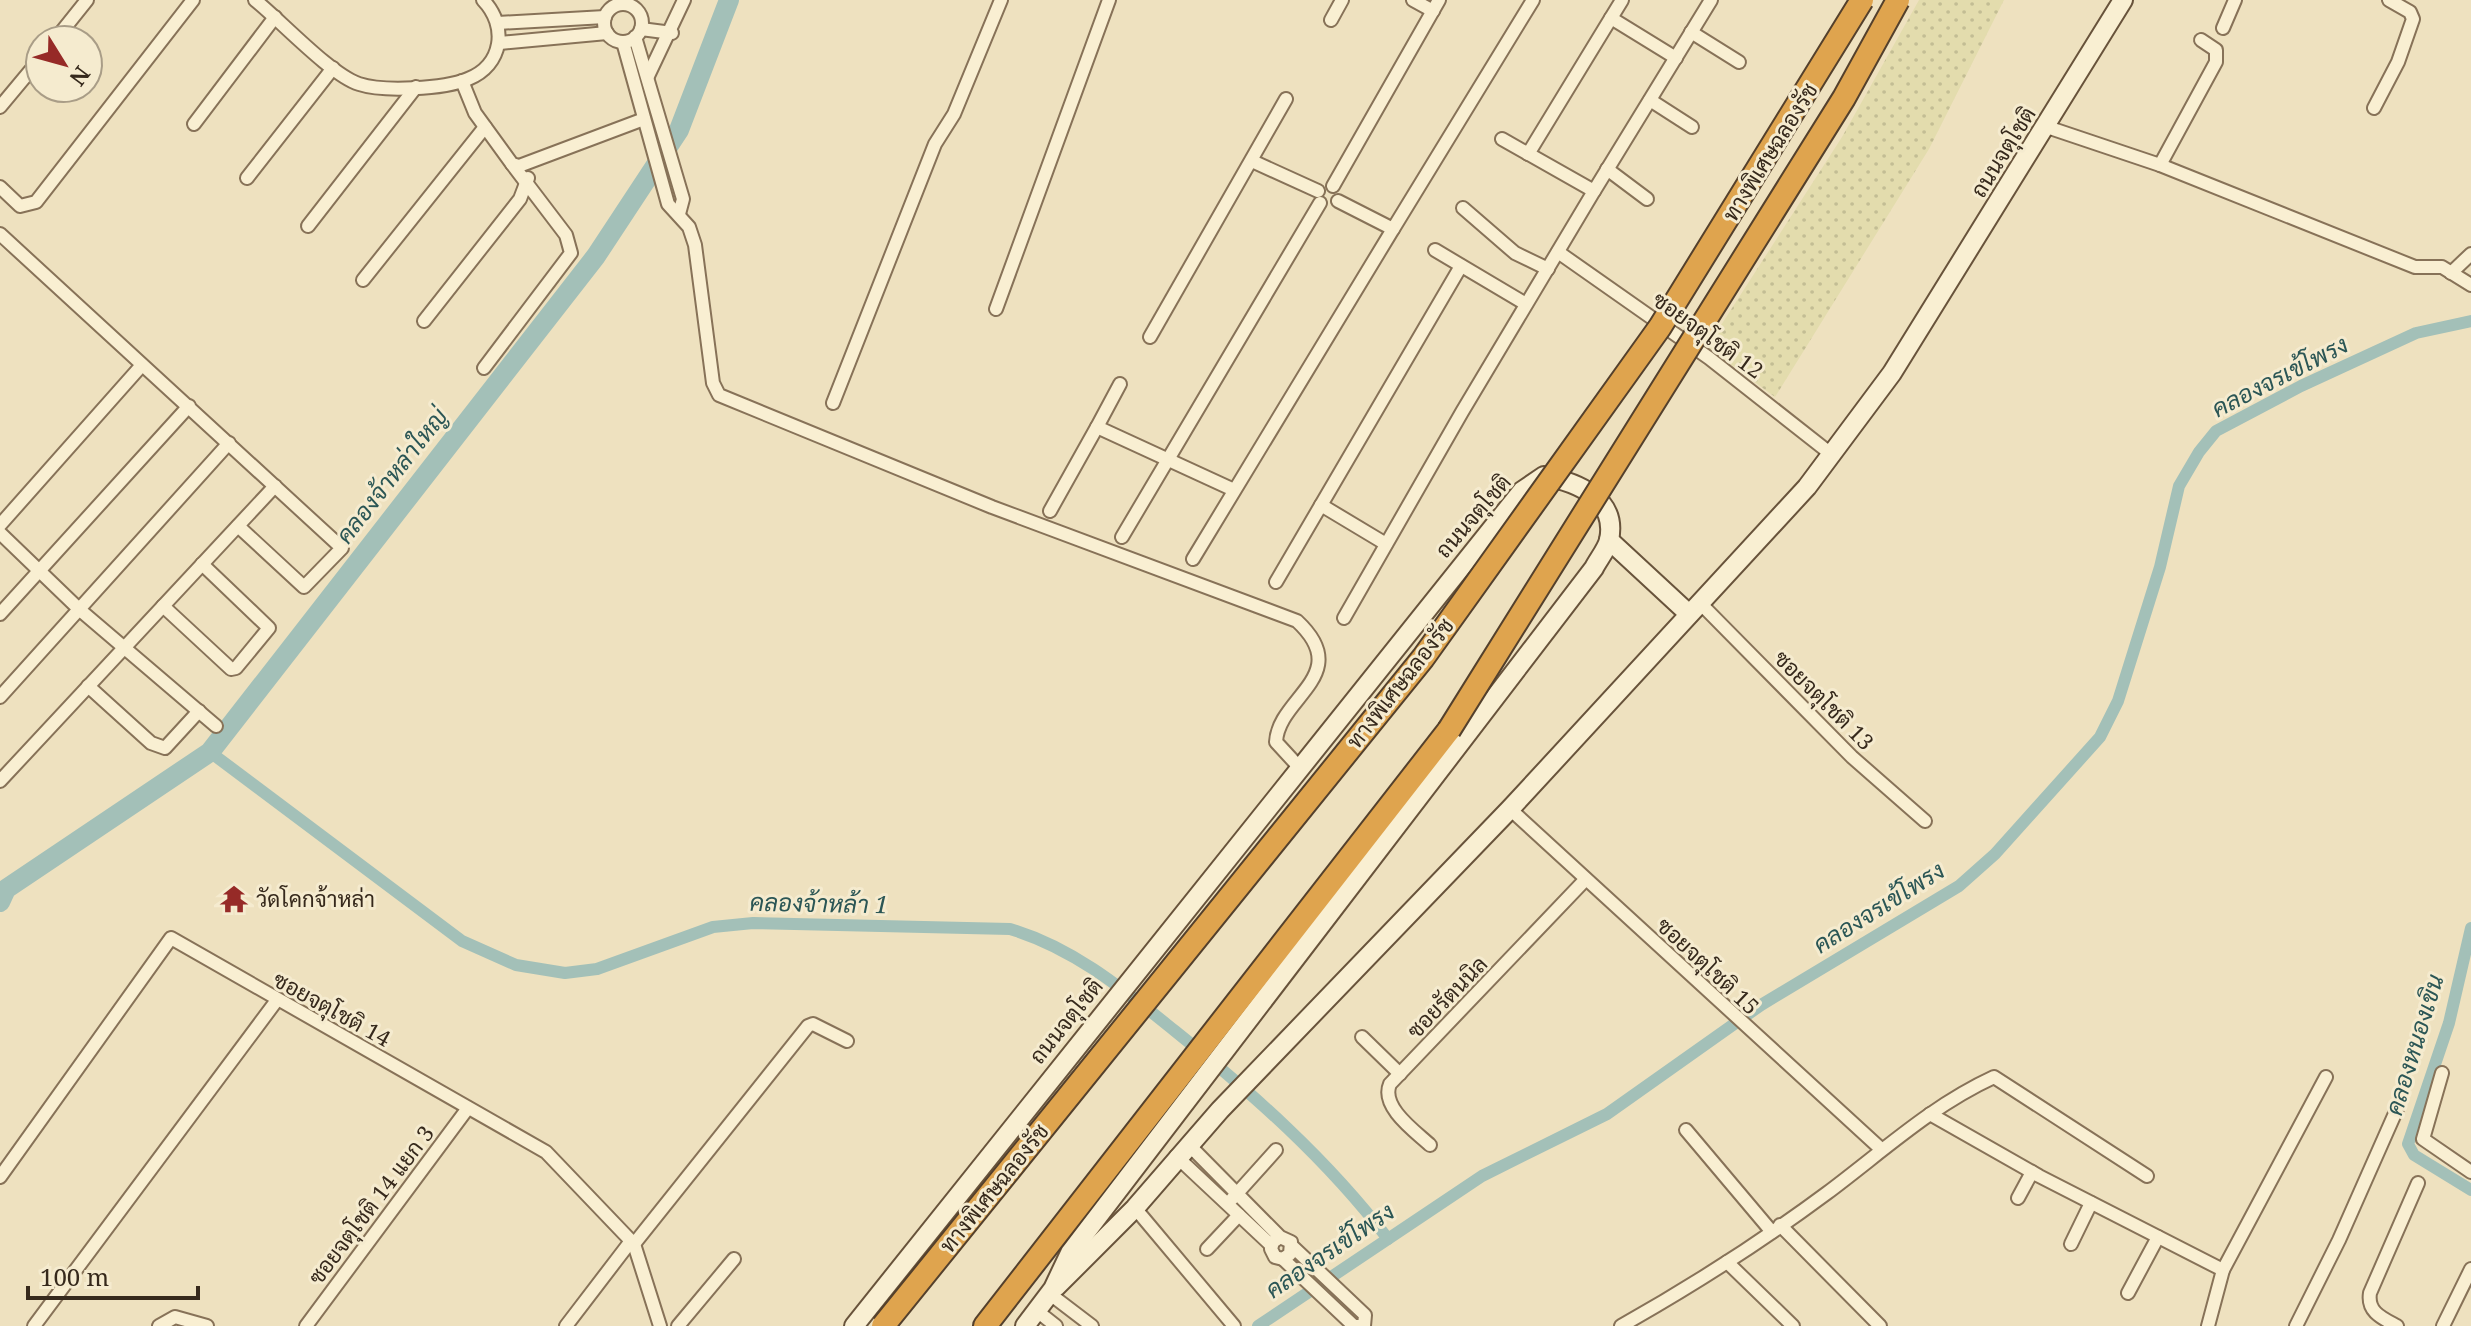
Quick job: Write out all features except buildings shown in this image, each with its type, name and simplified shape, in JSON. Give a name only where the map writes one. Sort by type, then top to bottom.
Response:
[{"type":"highway","name":"ทางพิเศษฉลองรัช","points":[[883,1326],[1423,658],[1660,327],[1862,0]]},
{"type":"highway","name":"ทางพิเศษฉลองรัช","points":[[985,1326],[1194,1076],[1288,935],[1472,697],[1844,98],[1898,0]]},
{"type":"street","points":[[68,24],[87,0]]},
{"type":"street","points":[[0,187],[20,206],[36,202],[193,0]]},
{"type":"street","points":[[255,0],[348,80],[371,87],[400,90],[462,81],[488,65],[500,43],[496,18],[483,0]]},
{"type":"street","points":[[496,18],[504,0]]},
{"type":"street","points":[[648,76],[672,33],[684,0]]},
{"type":"street","points":[[833,403],[930,158],[954,114],[1001,0]]},
{"type":"street","points":[[996,309],[1109,0]]},
{"type":"street","points":[[1331,20],[1342,0]]},
{"type":"street","points":[[1333,186],[1436,5],[1413,0]]},
{"type":"street","points":[[1193,559],[1533,0]]},
{"type":"street","points":[[1528,154],[1622,0]]},
{"type":"street","points":[[1344,618],[1526,304],[1711,0]]},
{"type":"street","name":"ถนนจตุโชติ","points":[[1025,1326],[1052,1292],[1135,1208],[1182,1150],[1510,809],[1807,487],[1892,373],[2123,0]]},
{"type":"street","points":[[2223,28],[2235,0]]},
{"type":"street","points":[[2374,108],[2398,62],[2413,19],[2410,12],[2389,0]]},
{"type":"street","points":[[607,33],[605,17],[615,3],[633,3],[640,15],[633,36],[644,119],[668,204],[679,214],[695,245],[713,383],[719,395],[977,501],[1297,621],[1311,637],[1317,666],[1309,689],[1281,721],[1276,742],[1299,767]]},
{"type":"street","points":[[194,124],[275,17]]},
{"type":"street","points":[[496,18],[605,17]]},
{"type":"street","points":[[1611,18],[1676,58]]},
{"type":"street","points":[[1691,32],[1739,62]]},
{"type":"street","points":[[500,43],[607,33],[633,36],[672,33]]},
{"type":"street","points":[[633,36],[648,76],[683,199],[679,214]]},
{"type":"street","points":[[2160,165],[2216,62],[2216,50],[2201,40]]},
{"type":"street","points":[[247,178],[333,68]]},
{"type":"street","points":[[0,107],[24,78]]},
{"type":"street","points":[[462,81],[485,127],[566,235],[571,253],[484,368]]},
{"type":"street","points":[[308,226],[416,87]]},
{"type":"street","points":[[1150,337],[1286,99]]},
{"type":"street","points":[[1650,100],[1692,127]]},
{"type":"street","points":[[512,164],[519,166],[538,161],[644,119]]},
{"type":"street","points":[[363,280],[485,127]]},
{"type":"street","points":[[2047,127],[2160,165],[2415,267],[2442,267],[2471,285]]},
{"type":"street","points":[[1502,139],[1594,191]]},
{"type":"street","points":[[424,321],[520,199],[538,161]]},
{"type":"street","points":[[1252,161],[1319,197],[1327,207],[1338,201]]},
{"type":"street","points":[[1607,169],[1647,199]]},
{"type":"street","points":[[1122,537],[1325,185],[1333,186],[1339,192],[1338,201]]},
{"type":"street","points":[[1338,201],[1393,229]]},
{"type":"street","points":[[1463,208],[1515,253],[1548,269]]},
{"type":"street","points":[[0,234],[342,548],[317,576],[302,587],[238,526]]},
{"type":"street","points":[[1435,250],[1526,304]]},
{"type":"street","name":"ซอยจตุโชติ 12","points":[[1558,252],[1709,358],[1831,454]]},
{"type":"street","points":[[2451,273],[2471,254]]},
{"type":"street","points":[[1276,582],[1461,266]]},
{"type":"street","points":[[0,525],[142,365]]},
{"type":"street","points":[[1050,511],[1120,384]]},
{"type":"street","points":[[0,614],[189,406]]},
{"type":"street","points":[[1097,427],[1234,490]]},
{"type":"street","points":[[0,697],[229,443]]},
{"type":"street","name":"ถนนจตุโชติ","points":[[854,1326],[1522,491],[1544,476],[1574,482],[1591,492],[1606,513],[1609,540]]},
{"type":"street","points":[[0,781],[275,486]]},
{"type":"street","points":[[1321,505],[1386,544]]},
{"type":"street","points":[[0,533],[80,610],[216,726]]},
{"type":"street","points":[[1222,1035],[1594,568],[1609,540],[1695,608]]},
{"type":"street","points":[[163,606],[220,660],[236,668],[269,628],[202,564]]},
{"type":"street","name":"ซอยจตุโชติ 13","points":[[1695,608],[1852,757],[1925,821]]},
{"type":"street","points":[[88,686],[151,743],[165,748],[199,711]]},
{"type":"street","name":"ซอยจตุโชติ 15","points":[[1510,809],[1881,1149]]},
{"type":"street","name":"ซอยรัตนนิล","points":[[1400,1074],[1585,880]]},
{"type":"street","name":"ซอยจตุโชติ 14","points":[[0,1177],[171,938],[546,1152],[632,1242],[660,1326]]},
{"type":"street","points":[[34,1326],[277,1000]]},
{"type":"street","points":[[566,1326],[808,1026],[813,1024],[847,1041]]},
{"type":"street","points":[[1362,1037],[1400,1074],[1390,1084],[1388,1096],[1400,1117],[1430,1145]]},
{"type":"street","points":[[2442,1073],[2423,1139],[2470,1169]]},
{"type":"street","points":[[1194,1076],[1226,1105]]},
{"type":"street","name":"ถนนจตุโชติ","points":[[1052,1292],[1070,1253],[1194,1076]]},
{"type":"street","points":[[1621,1326],[1669,1301],[1776,1228],[1930,1114],[1994,1077],[2147,1176]]},
{"type":"street","points":[[2208,1326],[2223,1270],[2326,1077]]},
{"type":"street","name":"ซอยจตุโชติ 14 แยก 3","points":[[306,1326],[468,1108]]},
{"type":"street","points":[[2296,1326],[2339,1240],[2397,1109]]},
{"type":"street","points":[[1930,1114],[2032,1172],[2223,1270]]},
{"type":"street","points":[[1686,1130],[1776,1228],[1880,1326]]},
{"type":"street","points":[[1182,1150],[1237,1194],[1276,1241]]},
{"type":"street","points":[[1182,1150],[1239,1215],[1276,1241],[1288,1239],[1365,1315],[1364,1326],[1354,1326],[1288,1263],[1272,1254],[1276,1241]]},
{"type":"street","points":[[1227,1204],[1276,1150]]},
{"type":"street","points":[[2018,1198],[2032,1172]]},
{"type":"street","points":[[2397,1326],[2373,1311],[2368,1303],[2418,1183]]},
{"type":"street","points":[[2071,1244],[2091,1203]]},
{"type":"street","points":[[1135,1208],[1231,1323]]},
{"type":"street","points":[[1207,1249],[1239,1215]]},
{"type":"street","points":[[2128,1293],[2158,1237]]},
{"type":"street","points":[[1288,1263],[1292,1246]]},
{"type":"street","points":[[678,1326],[734,1259]]},
{"type":"street","points":[[1727,1262],[1793,1326]]},
{"type":"street","points":[[2443,1326],[2471,1269]]},
{"type":"street","points":[[1052,1292],[1092,1326]]},
{"type":"street","points":[[1037,1311],[1056,1326]]},
{"type":"street","points":[[159,1326],[175,1317],[207,1326]]},
{"type":"shaded area","points":[[1919,0],[2004,0],[1929,149],[1775,397],[1707,347],[1842,137]]},
{"type":"waterway","name":"คลองจ้าหล่าใหญ่","points":[[0,902],[6,889],[210,752],[596,256],[679,130],[729,0]]},
{"type":"waterway","name":"คลองจรเข้โพรง","points":[[1258,1326],[1482,1176],[1607,1114],[1761,1005],[1959,886],[1995,854],[2100,737],[2118,701],[2160,567],[2179,486],[2216,431],[2301,386],[2416,333],[2471,321]]},
{"type":"waterway","name":"คลองจ้าหล้า 1","points":[[210,752],[462,941],[516,965],[565,973],[597,969],[713,927],[753,923],[1010,929],[1033,937],[1077,959],[1117,986],[1232,1078],[1314,1154],[1388,1239]]},
{"type":"waterway","name":"คลองหนองเขิน","points":[[2471,928],[2449,1023],[2408,1144],[2414,1155],[2471,1190]]},
{"type":"place","name":"วัดโคกจ้าหล่า","points":[[234,899]]}]
